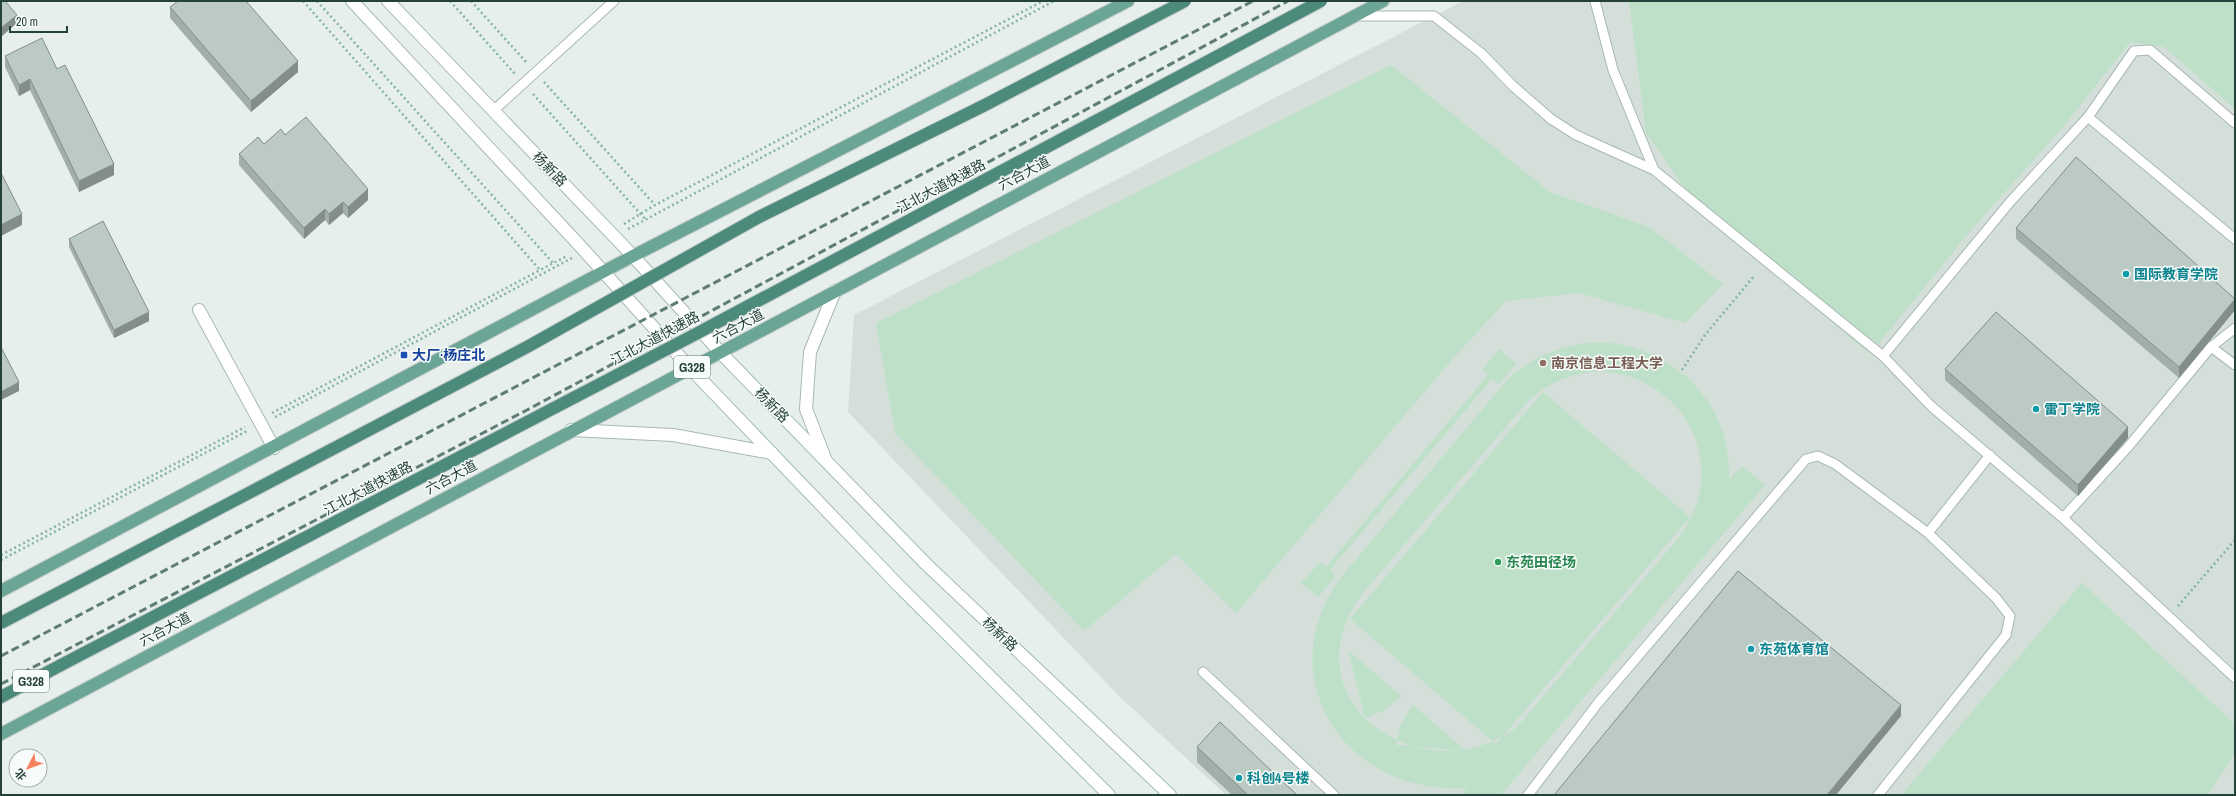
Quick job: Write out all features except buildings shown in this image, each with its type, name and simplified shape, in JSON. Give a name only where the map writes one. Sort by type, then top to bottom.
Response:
[{"type":"highway","points":[[1,623],[527,348],[759,217],[983,106],[1185,1]]},
{"type":"highway","name":"江北大道快速路","points":[[1,697],[692,336],[1321,1]]},
{"type":"main road","points":[[1,591],[605,273],[633,256],[1128,1]]},
{"type":"main road","name":"六合大道","points":[[1,734],[1350,16],[1382,1]]},
{"type":"street","points":[[352,1],[584,250],[690,368],[898,584],[1109,795]]},
{"type":"street","name":"杨新路","points":[[388,1],[633,256],[720,352],[926,564],[1170,795]]},
{"type":"street","points":[[826,462],[806,409],[810,352],[835,291]]},
{"type":"street","points":[[199,310],[274,448]]},
{"type":"street","points":[[571,430],[674,435],[772,454]]},
{"type":"lane","points":[[494,111],[614,1]]},
{"type":"lane","points":[[1595,1],[1613,70],[1654,170]]},
{"type":"lane","points":[[1350,16],[1434,16],[1480,53],[1513,86],[1552,120],[1576,134],[1654,170],[1883,356],[1931,406],[2063,518],[2235,678]]},
{"type":"lane","points":[[1883,356],[2010,202],[2088,116],[2134,51],[2150,50],[2235,123]]},
{"type":"lane","points":[[2088,116],[2235,239]]},
{"type":"lane","points":[[2063,518],[2123,453],[2211,348],[2235,328]]},
{"type":"lane","points":[[2211,348],[2235,365]]},
{"type":"lane","points":[[1528,795],[1598,703],[1806,459],[1818,456],[1835,464],[1928,533],[1996,598],[2010,616],[2006,635],[1878,795]]},
{"type":"lane","points":[[1928,533],[1990,456]]},
{"type":"lane","points":[[1203,672],[1334,795]]},
{"type":"path","points":[[303,1],[540,270],[584,250]]},
{"type":"path","points":[[317,1],[557,267]]},
{"type":"path","points":[[450,1],[646,219]]},
{"type":"path","points":[[471,1],[655,205]]},
{"type":"path","points":[[612,234],[655,205],[1043,1]]},
{"type":"path","points":[[612,234],[646,219],[1054,1]]},
{"type":"path","points":[[1,560],[557,267],[584,250]]},
{"type":"path","points":[[1682,370],[1705,336],[1755,275]]},
{"type":"path","points":[[2169,618],[2235,540]]},
{"type":"shaded area","name":"南京信息工程大学","points":[[1463,1],[2235,1],[2235,795],[1226,795],[1119,696],[848,412],[854,315]]},
{"type":"green space","points":[[1629,1],[2235,1],[2235,109],[2164,47],[2130,42],[2068,121],[1967,235],[1870,354],[1701,211],[1646,133]]},
{"type":"green space","points":[[1391,65],[1550,192],[1649,227],[1723,284],[1685,323],[1579,293],[1506,301],[1450,362],[1236,613],[1176,554],[1084,631],[895,433],[876,323]]},
{"type":"green space","points":[[1599,342],[1626,346],[1652,354],[1674,367],[1694,384],[1709,404],[1721,427],[1728,452],[1729,480],[1742,466],[1765,485],[1501,795],[1461,795],[1467,788],[1423,785],[1385,772],[1354,751],[1330,723],[1316,689],[1313,653],[1320,615],[1341,577],[1508,379],[1539,357],[1562,348]],"holes":[[[1600,371],[1631,377],[1657,390],[1678,409],[1693,432],[1700,458],[1701,486],[1693,514],[1676,541],[1517,727],[1481,746],[1444,751],[1408,744],[1376,728],[1353,703],[1340,671],[1342,634],[1362,594],[1529,400],[1553,383],[1571,376]]]},
{"type":"green space","points":[[1499,349],[1516,364],[1499,384],[1492,379],[1330,570],[1336,576],[1318,597],[1301,583],[1320,562],[1326,567],[1488,375],[1482,370]]},
{"type":"green space","points":[[1543,392],[1690,517],[1496,744],[1350,619]]},
{"type":"green space","points":[[2082,583],[2235,724],[2235,753],[2208,795],[1901,795]]},
{"type":"green space","points":[[1348,650],[1401,696],[1385,710],[1365,718]]},
{"type":"green space","points":[[1413,705],[1466,751],[1396,745],[1401,724]]},
{"type":"railway","points":[[1,656],[1253,1]]},
{"type":"railway","points":[[1,684],[527,410],[1288,1]]},
{"type":"place","name":"国际教育学院","points":[[2126,274]]},
{"type":"place","name":"大厂·杨庄北","points":[[404,355]]},
{"type":"place","name":"南京信息工程大学","points":[[1543,363]]},
{"type":"place","name":"雷丁学院","points":[[2036,409]]},
{"type":"place","name":"东苑田径场","points":[[1498,562]]},
{"type":"place","name":"东苑体育馆","points":[[1751,649]]},
{"type":"place","name":"科创4号楼","points":[[1239,778]]}]
